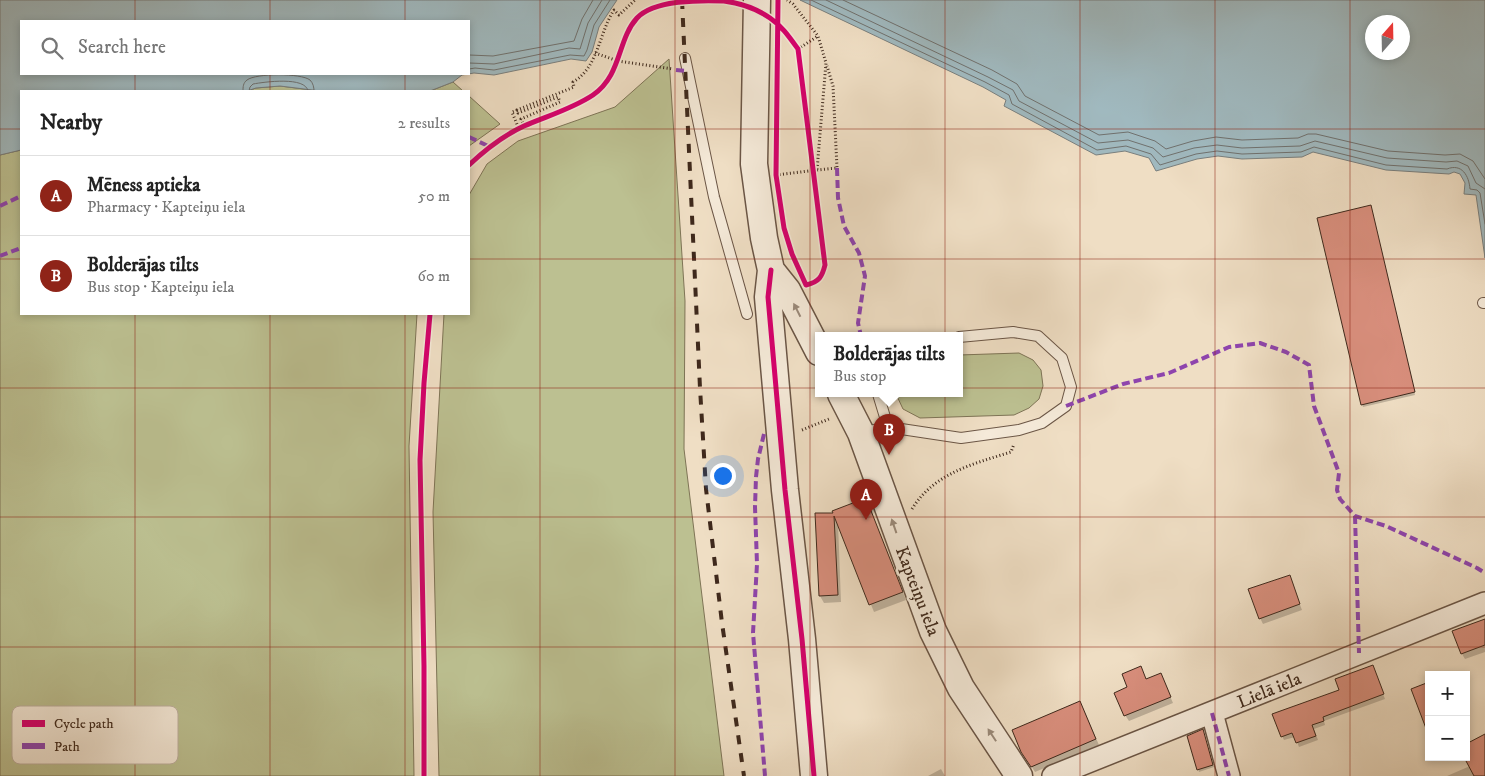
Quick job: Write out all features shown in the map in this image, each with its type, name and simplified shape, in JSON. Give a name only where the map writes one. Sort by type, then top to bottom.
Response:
[{"type":"street","points":[[757,0],[768,170],[759,211],[771,270],[768,297],[782,435],[785,490],[802,639],[814,776]]},
{"type":"street","points":[[771,270],[787,290],[815,344]]},
{"type":"street","name":"Kapteiņu iela","points":[[843,397],[861,433],[933,632],[961,688],[1019,776]]},
{"type":"street","name":"Lielā iela","points":[[1053,776],[1485,603]]},
{"type":"street","points":[[1212,713],[1229,776]]},
{"type":"lane","points":[[685,58],[714,197],[747,314]]},
{"type":"lane","points":[[861,433],[888,427],[961,438],[1019,430],[1042,423],[1066,406],[1071,387],[1062,358],[1038,336],[1013,332],[963,337]]},
{"type":"lane","points":[[879,397],[888,427]]},
{"type":"path","points":[[521,128],[512,112],[574,87],[573,82],[582,77],[591,64],[607,20],[614,10],[619,15],[635,0]]},
{"type":"path","points":[[776,184],[768,170],[837,168],[833,86],[818,36],[793,4],[787,0]]},
{"type":"path","points":[[798,48],[818,36]]},
{"type":"path","points":[[794,43],[798,48],[799,56]]},
{"type":"path","points":[[615,67],[621,51]]},
{"type":"path","points":[[595,53],[618,61],[676,70]]},
{"type":"path","points":[[813,180],[826,63]]},
{"type":"path","points":[[517,110],[518,113],[558,98],[560,102],[521,119],[521,128]]},
{"type":"path","points":[[511,133],[533,122]]},
{"type":"path","points":[[811,162],[815,170]]},
{"type":"path","points":[[910,512],[931,485],[968,466],[1011,452],[1019,430]]},
{"type":"green space","points":[[669,59],[685,301],[684,449],[724,776],[439,776],[433,512],[444,315],[470,315],[470,193],[487,164],[518,141],[615,107]]},
{"type":"green space","points":[[453,82],[462,90],[433,90]]},
{"type":"green space","points":[[280,86],[312,90],[250,90]]},
{"type":"green space","points":[[470,97],[500,124],[470,145]]},
{"type":"green space","points":[[20,150],[20,315],[417,315],[409,446],[414,776],[0,776],[0,155]]},
{"type":"green space","points":[[1019,353],[1033,360],[1041,370],[1043,386],[1039,399],[1029,408],[1014,415],[920,418],[903,409],[897,397],[963,397],[963,355]]},
{"type":"water","points":[[0,0],[617,0],[599,27],[592,52],[586,61],[571,59],[494,75],[470,74],[470,20],[20,20],[20,75],[462,75],[453,82],[433,90],[312,90],[280,86],[250,90],[20,90],[20,150],[0,155]]},
{"type":"water","points":[[800,0],[1485,0],[1485,258],[1476,195],[1464,194],[1465,183],[1460,174],[1454,172],[1449,174],[1386,170],[1313,152],[1302,157],[1242,159],[1218,156],[1197,159],[1156,171],[1149,158],[1125,151],[1096,155],[1004,106],[1006,100],[983,87]]},
{"type":"building","points":[[1371,205],[1415,392],[1361,405],[1317,218]]},
{"type":"building","points":[[866,498],[903,592],[869,605],[834,516],[838,595],[819,596],[815,513],[833,513],[832,511]]},
{"type":"building","points":[[1290,575],[1300,604],[1259,619],[1248,589]]},
{"type":"building","points":[[1485,619],[1485,645],[1461,654],[1452,631]]},
{"type":"building","points":[[1373,665],[1384,694],[1323,717],[1324,721],[1312,725],[1316,736],[1296,743],[1292,733],[1281,737],[1272,714],[1339,690],[1335,679]]},
{"type":"building","points":[[1141,666],[1146,679],[1161,673],[1171,697],[1124,716],[1114,693],[1127,687],[1122,674]]},
{"type":"building","points":[[1425,684],[1425,726],[1411,689]]},
{"type":"building","points":[[1080,701],[1096,739],[1031,767],[1021,752],[1012,730]]},
{"type":"building","points":[[1203,729],[1213,765],[1197,770],[1187,736]]},
{"type":"building","points":[[1485,734],[1485,776],[1474,776],[1466,761],[1470,761],[1470,742]]},
{"type":"railway","points":[[682,0],[706,489],[722,623],[744,776]]},
{"type":"marked path","points":[[676,70],[687,71]]},
{"type":"marked path","points":[[470,137],[488,146]]},
{"type":"marked path","points":[[837,168],[838,198],[844,226],[859,253],[865,276],[858,323],[860,332]]},
{"type":"marked path","points":[[0,206],[20,196]]},
{"type":"marked path","points":[[0,256],[20,248]]},
{"type":"marked path","points":[[1066,406],[1123,384],[1169,373],[1229,347],[1260,343],[1286,352],[1309,365],[1314,406],[1339,473],[1337,490],[1340,499],[1355,516],[1386,526],[1485,573]]},
{"type":"marked path","points":[[764,434],[756,477],[757,564],[753,633],[765,776]]},
{"type":"marked path","points":[[1355,516],[1359,653]]},
{"type":"marked path","points":[[1212,713],[1229,776]]},
{"type":"cycle path","points":[[778,0],[778,25]]},
{"type":"cycle path","points":[[470,164],[488,148],[509,134],[593,95],[609,78],[626,36],[637,18],[645,12],[666,4],[678,2],[724,1],[736,3],[760,12],[778,25]]},
{"type":"cycle path","points":[[778,25],[786,32],[798,49],[825,265],[817,281],[806,285],[792,254],[784,228],[776,175],[778,25]]},
{"type":"cycle path","points":[[771,270],[768,297],[785,490],[802,639],[814,776]]},
{"type":"cycle path","points":[[424,776],[420,460],[430,315]]},
{"type":"place","name":"Bolderājas tilts","points":[[889,455]]},
{"type":"place","name":"Mēness aptieka","points":[[866,520]]}]
